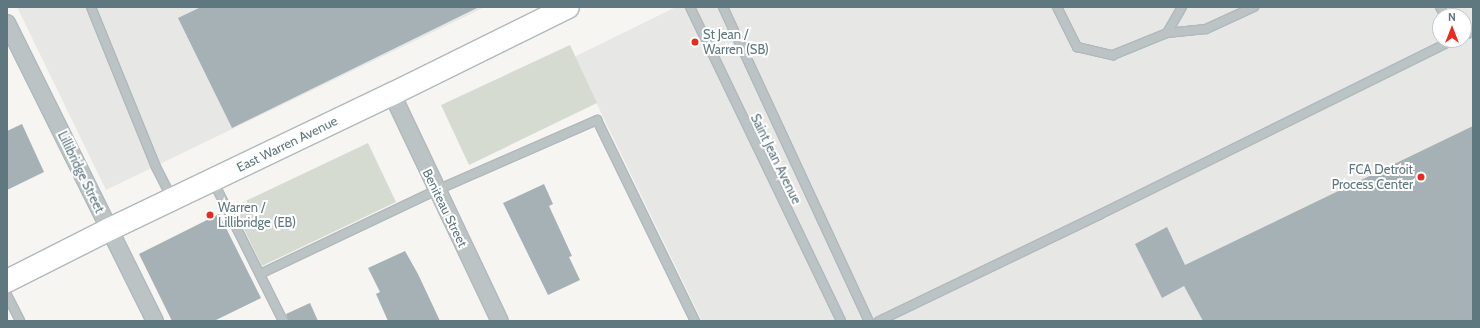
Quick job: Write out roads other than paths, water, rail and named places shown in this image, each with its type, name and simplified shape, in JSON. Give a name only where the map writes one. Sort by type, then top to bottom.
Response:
[{"type":"main road","name":"East Warren Avenue","points":[[7,281],[110,229],[392,94],[568,7]]},
{"type":"street","name":"Lillibridge Street","points":[[7,23],[155,321]]},
{"type":"street","name":"Beniteau Street","points":[[392,94],[500,321]]},
{"type":"lane","points":[[90,7],[156,167],[172,199]]},
{"type":"lane","name":"Saint Jean Avenue","points":[[690,7],[840,321]]},
{"type":"lane","name":"Saint Jean Avenue","points":[[723,7],[869,321]]},
{"type":"lane","points":[[1056,7],[1077,47],[1113,55],[1167,33],[1206,29],[1254,7]]},
{"type":"lane","points":[[1167,33],[1182,7]]},
{"type":"lane","points":[[879,321],[1437,48]]},
{"type":"lane","points":[[260,274],[437,190],[597,120],[695,321]]},
{"type":"lane","points":[[212,180],[283,321]]},
{"type":"lane","points":[[7,295],[20,321]]},
{"type":"place","name":"St Jean / Warren (SB)","points":[[695,42]]},
{"type":"place","name":"FCA Detroit Process Center","points":[[1421,177]]},
{"type":"place","name":"Warren / Lillibridge (EB)","points":[[210,215]]}]
